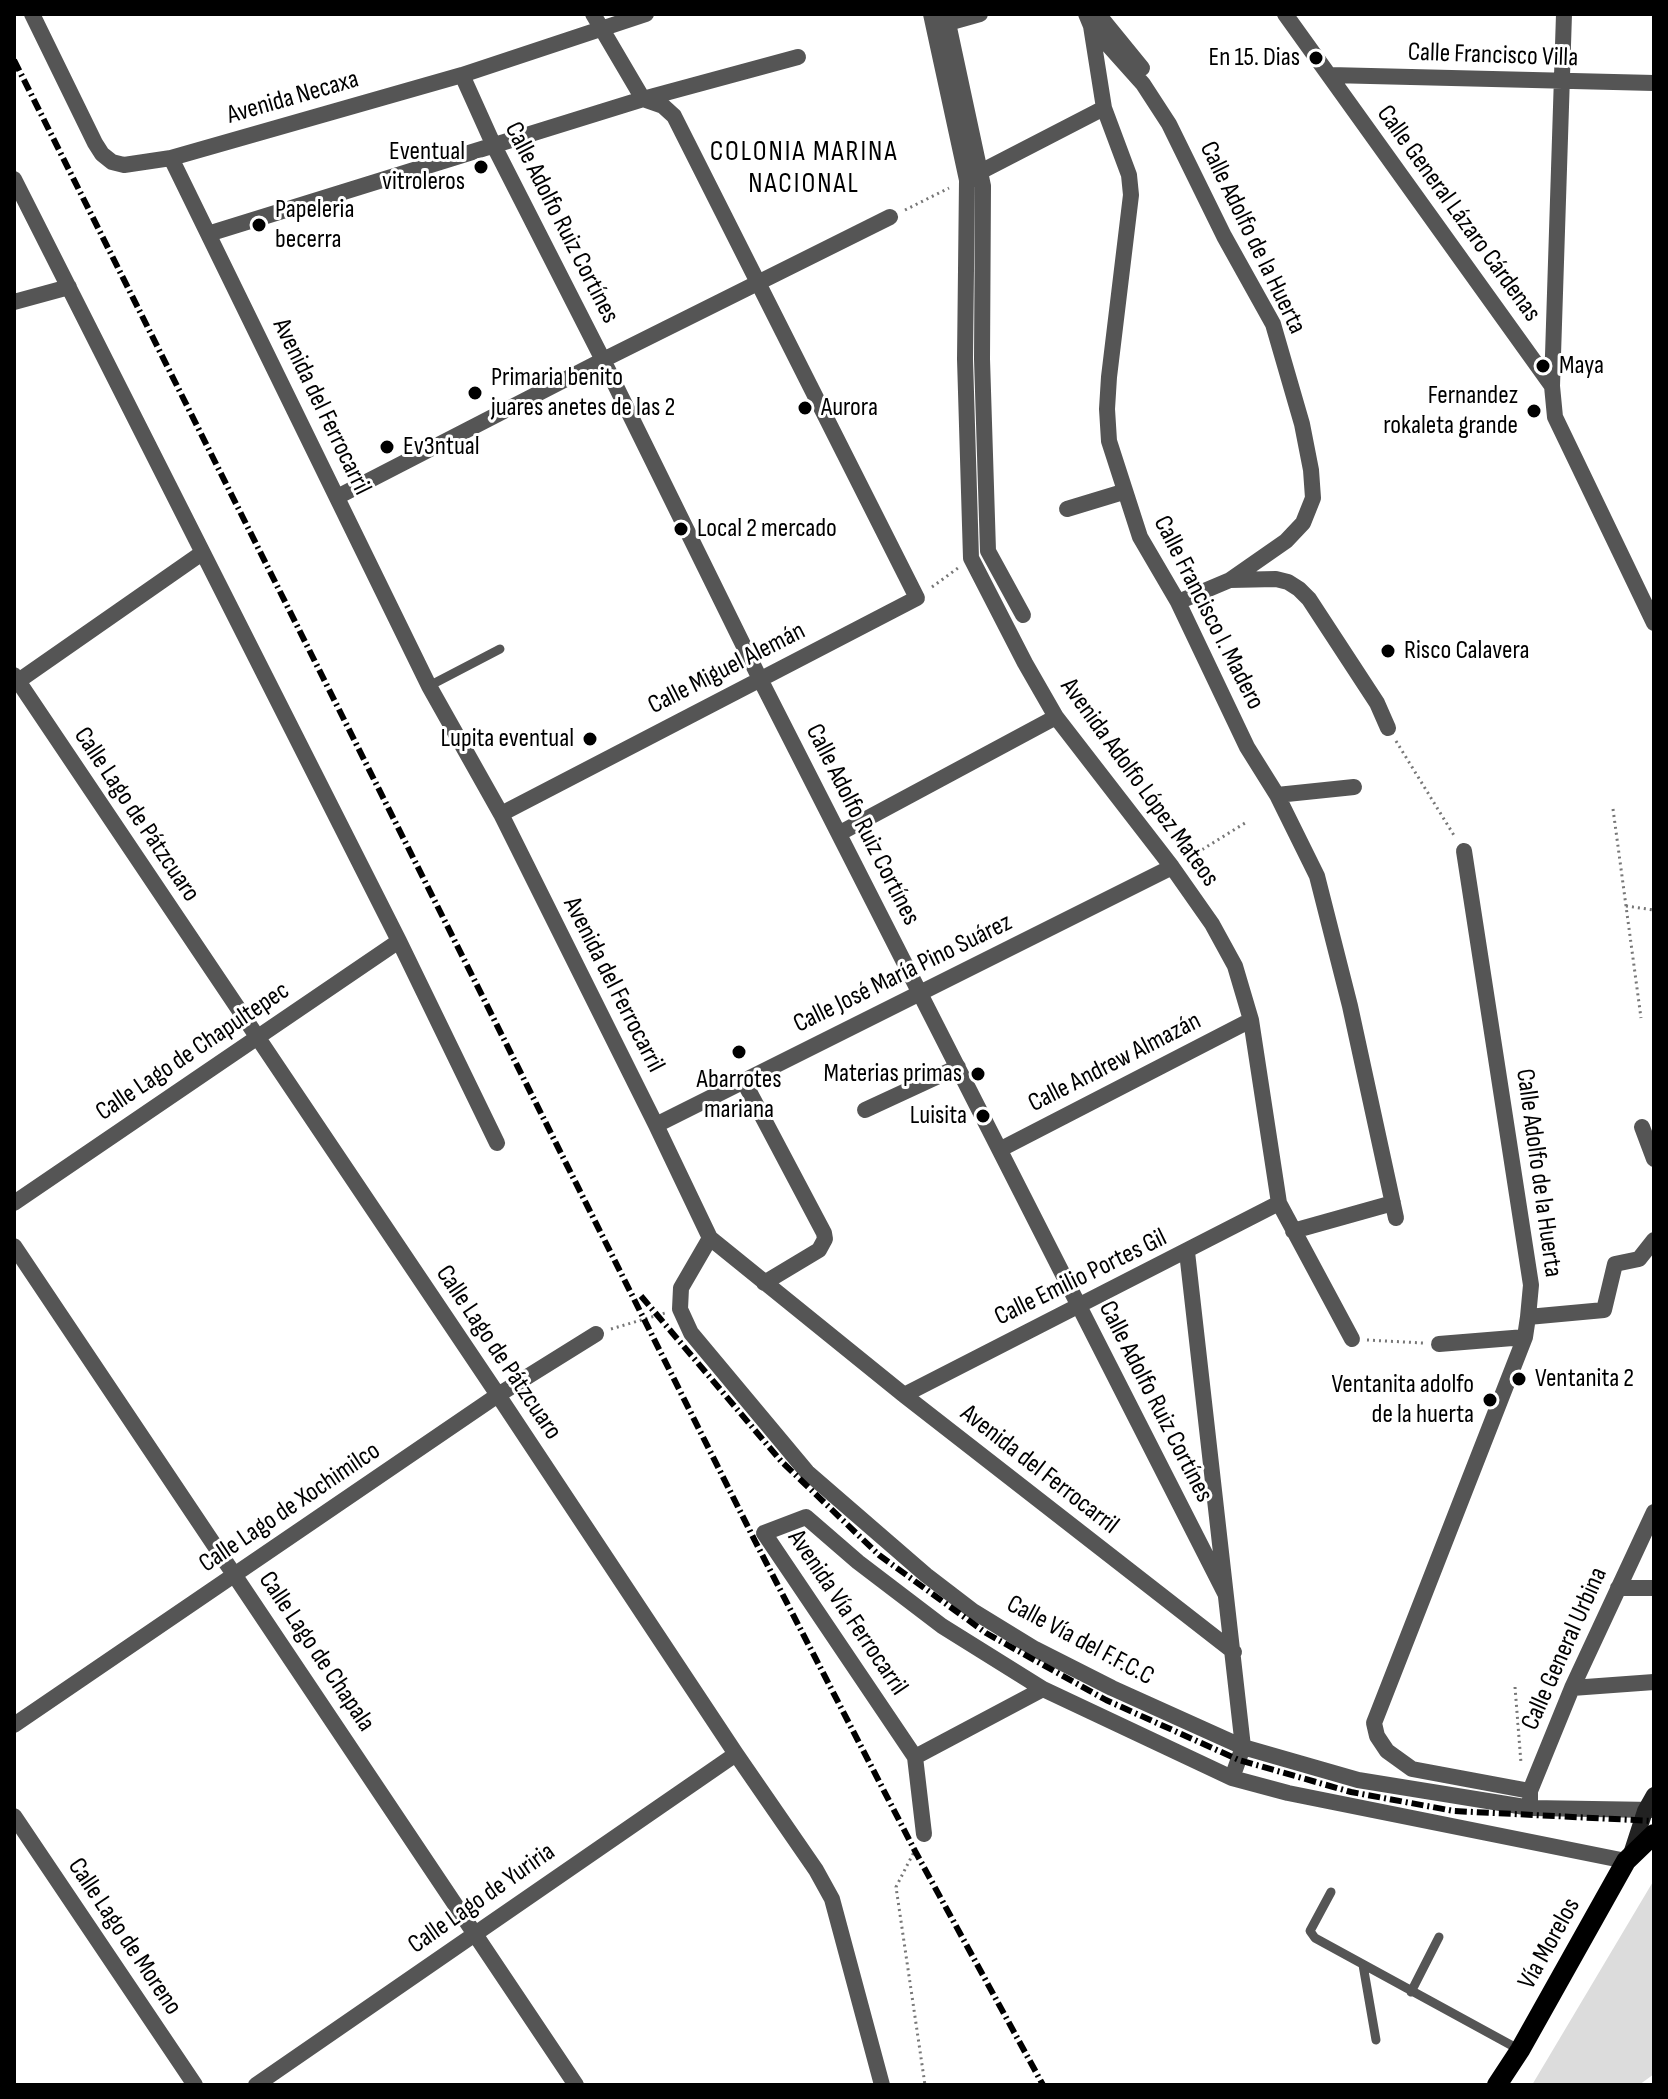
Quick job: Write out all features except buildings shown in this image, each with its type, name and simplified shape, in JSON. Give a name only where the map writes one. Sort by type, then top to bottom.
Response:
[{"type":"main road","points":[[1628,1857],[1654,1795]]},
{"type":"main road","name":"Vía Morelos","points":[[1497,2085],[1520,2050],[1628,1857],[1654,1834]]},
{"type":"street","name":"Avenida Necaxa","points":[[32,14],[102,154],[112,162],[124,165],[171,158],[462,75],[597,20],[646,14]]},
{"type":"street","name":"Avenida Adolfo López Mateos","points":[[931,14],[967,180],[965,359],[971,558],[1056,717],[1172,867],[1212,924],[1235,966],[1251,1020],[1279,1203],[1352,1339]]},
{"type":"street","points":[[980,14],[945,18],[982,171],[982,359],[988,551],[1023,615]]},
{"type":"street","name":"Calle General Lázaro Cárdenas","points":[[1285,14],[1552,386],[1555,417],[1654,623]]},
{"type":"street","points":[[1552,386],[1564,14]]},
{"type":"street","points":[[1091,18],[1149,77],[1218,204]]},
{"type":"street","name":"Calle Francisco I. Madero","points":[[1091,18],[1104,108],[1129,175],[1131,195],[1107,409],[1109,441],[1140,537],[1178,602],[1247,747],[1277,795],[1317,876],[1350,1006],[1394,1210],[1293,1231]]},
{"type":"street","name":"Calle Adolfo de la Huerta","points":[[1091,18],[1143,84],[1169,124],[1224,236],[1273,324],[1302,424],[1313,498],[1303,523],[1286,541],[1230,580]]},
{"type":"street","points":[[597,20],[643,99],[663,106],[674,116],[917,598]]},
{"type":"street","points":[[208,234],[643,99],[798,57]]},
{"type":"street","name":"Calle Adolfo Ruiz Cortínes","points":[[462,75],[494,146],[760,679],[1225,1593]]},
{"type":"street","name":"Calle Francisco Villa","points":[[1330,75],[1654,83]]},
{"type":"street","points":[[982,171],[1104,108]]},
{"type":"street","name":"Avenida del Ferrocarril","points":[[171,158],[339,496],[429,686],[501,814],[710,1238],[904,1395],[1234,1652]]},
{"type":"street","points":[[14,179],[399,941],[497,1143]]},
{"type":"street","points":[[339,496],[890,217]]},
{"type":"street","points":[[14,302],[69,287]]},
{"type":"street","points":[[1067,509],[1123,492]]},
{"type":"street","points":[[15,680],[202,553]]},
{"type":"street","points":[[1178,602],[1230,580],[1276,579],[1288,582],[1309,599],[1377,703],[1388,728]]},
{"type":"street","name":"Calle Miguel Alemán","points":[[501,814],[917,598]]},
{"type":"street","name":"Calle Lago de Pátzcuaro","points":[[15,680],[816,1870],[832,1899],[882,2085]]},
{"type":"street","points":[[840,833],[1056,717]]},
{"type":"street","points":[[1277,795],[1354,787]]},
{"type":"street","name":"Calle Adolfo de la Huerta","points":[[1464,851],[1531,1285],[1528,1317],[1525,1337],[1374,1723],[1377,1736],[1387,1751],[1412,1769],[1528,1797]]},
{"type":"street","name":"Calle José María Pino Suárez","points":[[656,1125],[1172,867]]},
{"type":"street","name":"Calle Lago de Chapultepec","points":[[14,1203],[399,941]]},
{"type":"street","name":"Calle Andrew Almazán","points":[[1001,1149],[1251,1020]]},
{"type":"street","points":[[865,1110],[958,1067]]},
{"type":"street","points":[[743,1080],[825,1239],[819,1250],[764,1283]]},
{"type":"street","points":[[1642,1127],[1654,1159]]},
{"type":"street","name":"Calle Emilio Portes Gil","points":[[904,1395],[1279,1203]]},
{"type":"street","points":[[680,1309],[681,1288],[710,1238]]},
{"type":"street","points":[[1528,1317],[1604,1310],[1615,1264],[1639,1259],[1654,1240]]},
{"type":"street","name":"Calle Lago de Chapala","points":[[14,1246],[576,2085]]},
{"type":"street","points":[[1187,1252],[1243,1747],[1232,1778]]},
{"type":"street","name":"Calle Vía del F.F.C.C","points":[[680,1309],[691,1333],[807,1472],[926,1575],[973,1611],[1035,1649],[1112,1688],[1243,1747],[1358,1780],[1650,1810]]},
{"type":"street","name":"Calle Lago de Xochimilco","points":[[14,1725],[498,1395],[596,1334]]},
{"type":"street","points":[[1439,1344],[1525,1337]]},
{"type":"street","name":"Calle General Urbina","points":[[1528,1797],[1572,1688],[1654,1512]]},
{"type":"street","name":"Avenida Vía Ferrocarril","points":[[915,1757],[764,1533],[806,1517],[858,1562],[942,1626],[1043,1689]]},
{"type":"street","points":[[1618,1588],[1654,1588]]},
{"type":"street","points":[[1572,1688],[1654,1682]]},
{"type":"street","points":[[924,1834],[915,1757],[1043,1689],[1232,1778],[1288,1793],[1628,1857]]},
{"type":"street","name":"Calle Lago de Yuriria","points":[[256,2085],[736,1754]]},
{"type":"street","name":"Calle Lago de Moreno","points":[[14,1816],[195,2085]]},
{"type":"lane","points":[[429,686],[500,649]]},
{"type":"lane","points":[[1331,1892],[1310,1931],[1312,1935],[1520,2050]]},
{"type":"lane","points":[[1411,1992],[1439,1937]]},
{"type":"lane","points":[[1363,1965],[1376,2040]]},
{"type":"path","points":[[890,217],[967,180]]},
{"type":"path","points":[[917,598],[971,558]]},
{"type":"path","points":[[1388,728],[1464,851]]},
{"type":"path","points":[[1613,809],[1641,1018]]},
{"type":"path","points":[[1172,867],[1245,823]]},
{"type":"path","points":[[1626,906],[1654,910]]},
{"type":"path","points":[[596,1334],[680,1309]]},
{"type":"path","points":[[1352,1339],[1439,1344]]},
{"type":"path","points":[[1515,1687],[1528,1797]]},
{"type":"path","points":[[924,1834],[896,1887],[925,2085]]},
{"type":"shaded area","points":[[1654,1880],[1654,2074],[1639,2085],[1532,2085]]},
{"type":"railway","points":[[14,60],[755,1541],[915,1851],[1043,2085]]},
{"type":"railway","points":[[641,1296],[781,1461],[879,1555],[986,1633],[1106,1700],[1239,1760],[1351,1792],[1454,1811],[1654,1821]]},
{"type":"place","name":"En 15. Dias","points":[[1316,58]]},
{"type":"place","name":"Eventual vitroleros","points":[[481,167]]},
{"type":"place","name":"Papeleria becerra","points":[[259,225]]},
{"type":"place","name":"Maya","points":[[1543,366]]},
{"type":"place","name":"Primaria benito juares anetes de las 2","points":[[475,393]]},
{"type":"place","name":"Aurora","points":[[805,408]]},
{"type":"place","name":"Fernandez rokaleta grande","points":[[1534,411]]},
{"type":"place","name":"Ev3ntual","points":[[387,447]]},
{"type":"place","name":"Local 2 mercado","points":[[681,529]]},
{"type":"place","name":"Risco Calavera","points":[[1388,651]]},
{"type":"place","name":"Lupita eventual","points":[[590,739]]},
{"type":"place","name":"Abarrotes mariana","points":[[739,1052]]},
{"type":"place","name":"Materias primas","points":[[978,1074]]},
{"type":"place","name":"Luisita","points":[[983,1116]]},
{"type":"place","name":"Ventanita 2","points":[[1519,1379]]},
{"type":"place","name":"Ventanita adolfo de la huerta","points":[[1490,1400]]},
{"type":"district","name":"COLONIA MARINA NACIONAL","points":[[804,169]]}]
